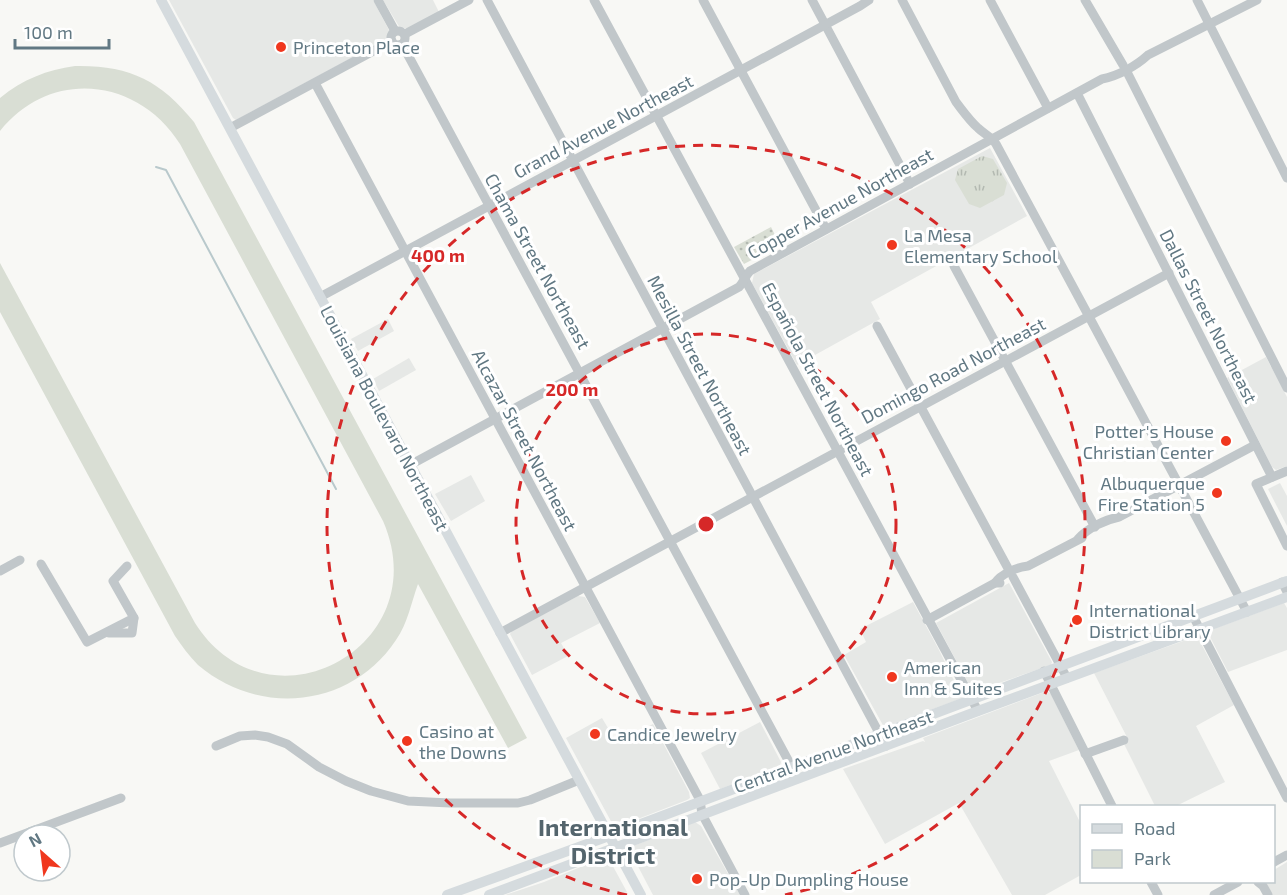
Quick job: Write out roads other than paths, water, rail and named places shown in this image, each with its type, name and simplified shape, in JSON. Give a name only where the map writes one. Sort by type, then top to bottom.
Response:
[{"type":"main road","name":"Louisiana Boulevard Northeast","points":[[160,0],[641,895]]},
{"type":"main road","name":"Central Avenue Northeast","points":[[447,895],[1240,598],[1285,585]]},
{"type":"main road","points":[[489,895],[1287,597]]},
{"type":"street","name":"Chama Street Northeast","points":[[378,0],[796,779]]},
{"type":"street","points":[[230,128],[469,0]]},
{"type":"street","name":"Mesilla Street Northeast","points":[[487,0],[886,746]]},
{"type":"street","name":"Española Street Northeast","points":[[594,0],[978,711]]},
{"type":"street","points":[[703,0],[826,230]]},
{"type":"street","points":[[812,0],[910,184]]},
{"type":"street","name":"Grand Avenue Northeast","points":[[320,297],[825,26],[869,0]]},
{"type":"street","points":[[902,0],[956,102],[965,115],[993,139],[1247,612]]},
{"type":"street","points":[[990,0],[1048,108]]},
{"type":"street","points":[[1085,0],[1124,68],[1287,388]]},
{"type":"street","points":[[1197,0],[1287,178]]},
{"type":"street","name":"Copper Avenue Northeast","points":[[411,465],[739,288],[750,271],[1102,79],[1109,78],[1124,68],[1140,62],[1148,55],[1257,0]]},
{"type":"street","name":"Alcazar Street Northeast","points":[[315,83],[700,800],[702,814],[745,895]]},
{"type":"street","name":"Dallas Street Northeast","points":[[1077,93],[1272,477]]},
{"type":"street","points":[[954,266],[1095,526]]},
{"type":"street","name":"Domingo Road Northeast","points":[[500,633],[1169,273]]},
{"type":"street","points":[[877,326],[1066,678]]},
{"type":"street","points":[[1078,539],[1095,526],[1119,517],[1255,445]]},
{"type":"street","points":[[1287,471],[1256,484],[1287,546]]},
{"type":"street","points":[[927,620],[1000,583],[1012,574],[1025,570],[1028,566],[1078,539],[1098,531],[1119,517]]},
{"type":"street","points":[[0,571],[20,560]]},
{"type":"street","points":[[41,564],[87,642],[104,634],[132,633],[134,618],[113,581],[127,566]]},
{"type":"street","points":[[1193,616],[1287,798]]},
{"type":"street","points":[[1044,671],[1111,805]]},
{"type":"street","points":[[216,746],[235,737],[248,735],[275,738],[319,767],[350,783],[384,795],[417,802],[518,803],[579,780]]},
{"type":"street","points":[[1085,754],[1124,740]]},
{"type":"street","points":[[0,843],[121,798]]},
{"type":"street","points":[[1214,895],[1236,883]]},
{"type":"street","points":[[1261,883],[1268,895]]},
{"type":"waterway","points":[[156,167],[166,170],[336,489]]},
{"type":"place","name":"Princeton Place","points":[[281,47]]},
{"type":"place","name":"La Mesa Elementary School","points":[[892,245]]},
{"type":"place","name":"Potter's House Christian Center","points":[[1226,441]]},
{"type":"place","name":"Albuquerque Fire Station 5","points":[[1217,493]]},
{"type":"place","name":"International District Library","points":[[1077,620]]},
{"type":"place","name":"American Inn & Suites","points":[[892,677]]},
{"type":"place","name":"Candice Jewelry","points":[[595,734]]},
{"type":"place","name":"Casino at the Downs","points":[[407,741]]},
{"type":"place","name":"Pop-Up Dumpling House","points":[[697,879]]},
{"type":"district","name":"International District","points":[[613,840]]}]
